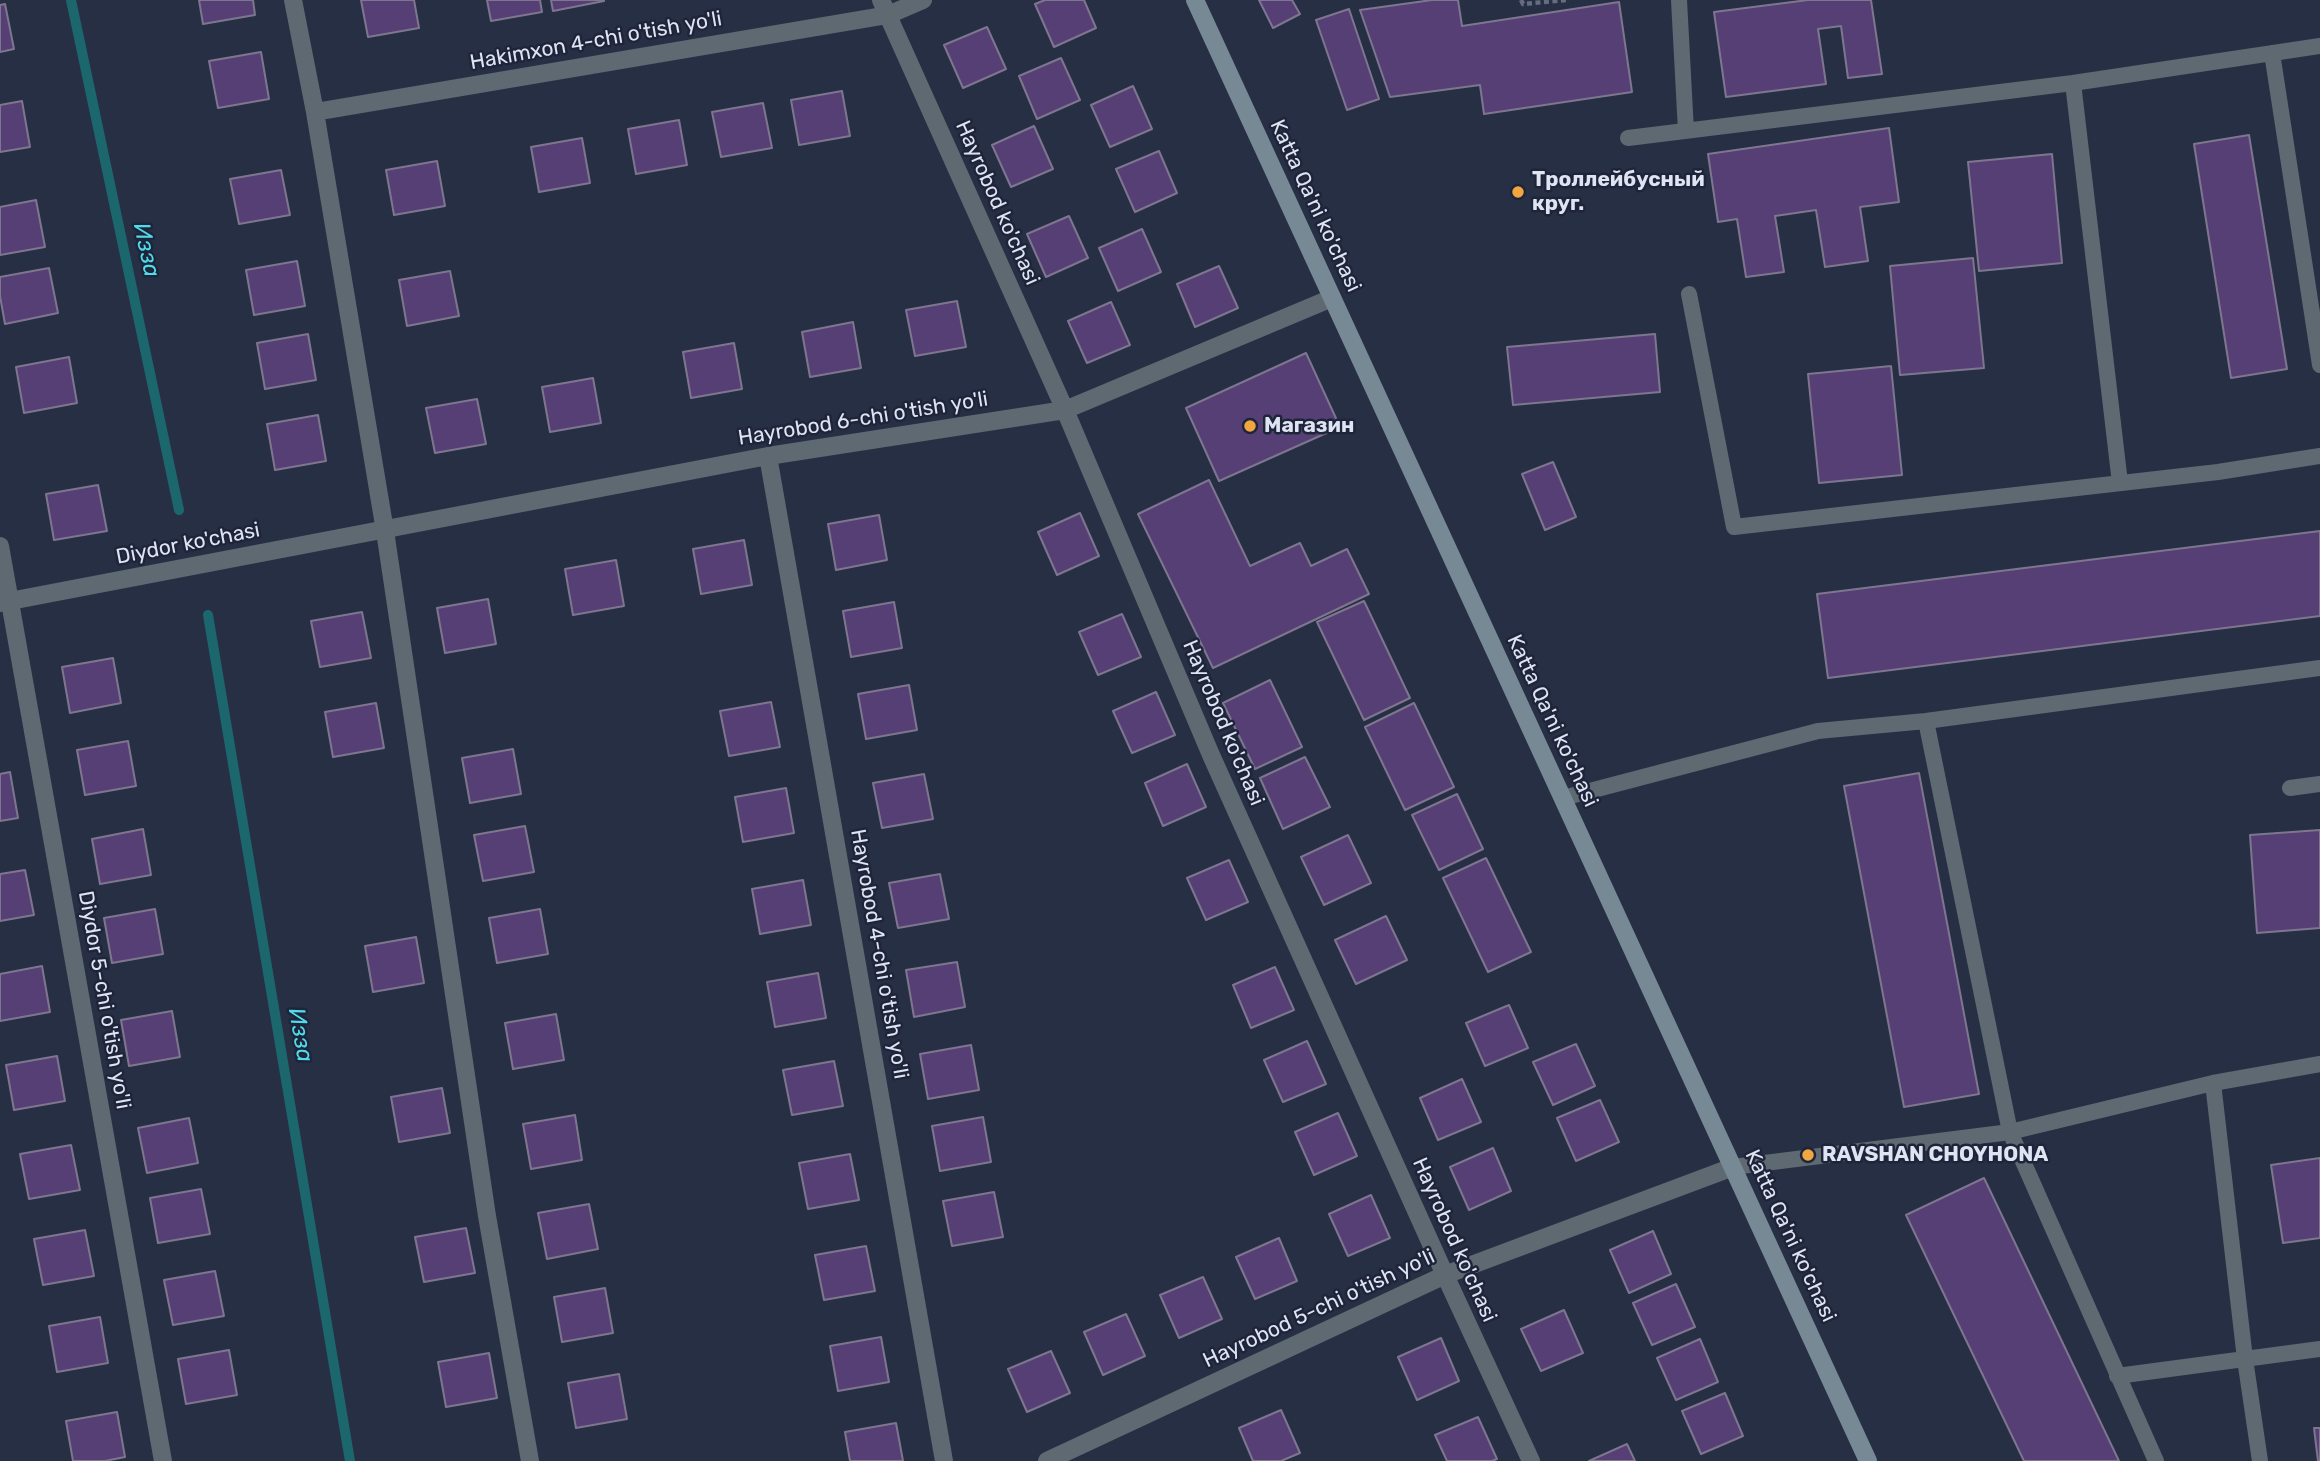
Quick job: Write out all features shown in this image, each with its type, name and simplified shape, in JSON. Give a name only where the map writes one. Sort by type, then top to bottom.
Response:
[{"type":"main road","name":"Katta Qa'ni ko'chasi","points":[[1195,0],[1868,1461]]},
{"type":"street","points":[[293,0],[315,113],[385,530],[487,1216],[530,1461]]},
{"type":"street","name":"Hakimxon 4-chi o'tish yo'li","points":[[315,113],[923,0]]},
{"type":"street","name":"Hayrobod ko'chasi","points":[[884,7],[1065,410],[1217,768],[1531,1461]]},
{"type":"street","name":"Hayrobod 6-chi o'tish yo'li","points":[[385,530],[768,456],[1065,410],[1332,298]]},
{"type":"street","name":"Hayrobod 4-chi o'tish yo'li","points":[[768,456],[944,1461]]},
{"type":"street","name":"Diydor ko'chasi","points":[[5,602],[385,530]]},
{"type":"street","name":"Diydor 5-chi o'tish yo'li","points":[[0,546],[5,602],[163,1461]]},
{"type":"street","name":"Hayrobod 5-chi o'tish yo'li","points":[[1047,1461],[1445,1275],[1733,1167]]},
{"type":"lane","points":[[1679,0],[1686,131]]},
{"type":"lane","points":[[1628,138],[2073,83],[2320,46]]},
{"type":"lane","points":[[2272,53],[2320,365]]},
{"type":"lane","points":[[2073,83],[2120,483]]},
{"type":"lane","points":[[1689,295],[1734,527],[2120,483],[2320,456]]},
{"type":"lane","points":[[1563,798],[1818,731],[1926,721],[2320,668]]},
{"type":"lane","points":[[1926,721],[2010,1132],[2157,1461]]},
{"type":"lane","points":[[2290,788],[2320,784]]},
{"type":"lane","points":[[1733,1167],[2010,1132],[2213,1083],[2320,1065]]},
{"type":"lane","points":[[2213,1083],[2245,1359],[2260,1461]]},
{"type":"lane","points":[[2117,1376],[2320,1349]]},
{"type":"path","points":[[1521,0],[1523,4],[1566,0]]},
{"type":"building","points":[[199,0],[253,0],[255,15],[203,24]]},
{"type":"building","points":[[361,0],[414,0],[419,28],[368,37]]},
{"type":"building","points":[[487,0],[540,0],[542,12],[491,21]]},
{"type":"building","points":[[551,0],[604,0],[604,1],[553,11]]},
{"type":"building","points":[[1045,0],[1084,0],[1096,28],[1054,47],[1035,4]]},
{"type":"building","points":[[1259,0],[1292,0],[1300,14],[1273,28]]},
{"type":"building","points":[[1432,0],[1458,0],[1462,26],[1619,2],[1632,92],[1484,114],[1480,85],[1390,97],[1360,10]]},
{"type":"building","points":[[1808,0],[1871,0],[1882,74],[1848,78],[1841,26],[1818,29],[1826,84],[1726,97],[1714,12]]},
{"type":"building","points":[[5,4],[14,49],[0,52],[0,5]]},
{"type":"building","points":[[1349,9],[1379,99],[1347,110],[1316,20]]},
{"type":"building","points":[[987,27],[1006,69],[963,88],[944,45]]},
{"type":"building","points":[[261,52],[269,99],[218,108],[209,61]]},
{"type":"building","points":[[1061,58],[1080,100],[1037,119],[1019,76]]},
{"type":"building","points":[[1133,86],[1152,129],[1110,147],[1091,105]]},
{"type":"building","points":[[842,91],[850,136],[799,145],[791,100]]},
{"type":"building","points":[[22,101],[30,147],[0,152],[0,105]]},
{"type":"building","points":[[763,103],[772,148],[721,157],[712,112]]},
{"type":"building","points":[[679,120],[687,165],[636,174],[628,129]]},
{"type":"building","points":[[1034,126],[1053,169],[1011,187],[992,145]]},
{"type":"building","points":[[1889,128],[1899,202],[1860,207],[1868,261],[1825,267],[1816,210],[1775,216],[1784,272],[1746,277],[1737,219],[1718,222],[1708,154]]},
{"type":"building","points":[[2249,135],[2287,369],[2231,378],[2194,144]]},
{"type":"building","points":[[582,138],[590,183],[539,192],[531,147]]},
{"type":"building","points":[[1159,151],[1177,193],[1135,212],[1116,169]]},
{"type":"building","points":[[2052,154],[2062,263],[1979,271],[1968,162]]},
{"type":"building","points":[[437,161],[445,206],[394,215],[386,170]]},
{"type":"building","points":[[281,170],[290,215],[239,224],[230,179]]},
{"type":"building","points":[[36,200],[45,247],[0,255],[0,207]]},
{"type":"building","points":[[1069,216],[1088,258],[1046,277],[1027,234]]},
{"type":"building","points":[[1142,229],[1161,272],[1118,291],[1099,248]]},
{"type":"building","points":[[1973,258],[1984,368],[1900,375],[1890,266]]},
{"type":"building","points":[[297,261],[305,306],[254,315],[246,270]]},
{"type":"building","points":[[1219,266],[1238,308],[1195,327],[1177,284]]},
{"type":"building","points":[[49,268],[58,313],[5,324],[0,277]]},
{"type":"building","points":[[450,271],[459,316],[407,326],[399,280]]},
{"type":"building","points":[[957,301],[966,347],[915,356],[906,310]]},
{"type":"building","points":[[1111,302],[1130,345],[1087,363],[1068,321]]},
{"type":"building","points":[[853,322],[861,368],[810,377],[802,332]]},
{"type":"building","points":[[308,334],[316,380],[265,389],[257,343]]},
{"type":"building","points":[[1655,334],[1660,392],[1513,405],[1507,347]]},
{"type":"building","points":[[734,343],[742,389],[691,398],[683,352]]},
{"type":"building","points":[[1306,353],[1340,427],[1219,481],[1186,408]]},
{"type":"building","points":[[69,357],[77,403],[24,413],[16,367]]},
{"type":"building","points":[[1891,366],[1902,475],[1819,483],[1808,374]]},
{"type":"building","points":[[593,378],[601,423],[550,432],[542,387]]},
{"type":"building","points":[[477,399],[486,444],[435,453],[426,408]]},
{"type":"building","points":[[318,415],[326,461],[275,470],[267,424]]},
{"type":"building","points":[[1553,462],[1576,517],[1545,530],[1522,474]]},
{"type":"building","points":[[1209,480],[1250,566],[1300,543],[1311,566],[1347,549],[1369,594],[1213,668],[1138,514]]},
{"type":"building","points":[[98,485],[107,531],[54,540],[46,494]]},
{"type":"building","points":[[1080,513],[1099,556],[1057,575],[1038,532]]},
{"type":"building","points":[[879,515],[887,560],[836,570],[828,524]]},
{"type":"building","points":[[2320,531],[2320,616],[1828,678],[1817,594]]},
{"type":"building","points":[[744,540],[752,585],[701,594],[693,549]]},
{"type":"building","points":[[616,560],[624,606],[573,615],[565,569]]},
{"type":"building","points":[[488,599],[496,644],[445,653],[437,608]]},
{"type":"building","points":[[1364,601],[1410,698],[1364,720],[1317,622]]},
{"type":"building","points":[[894,602],[902,648],[851,657],[843,611]]},
{"type":"building","points":[[362,612],[371,658],[320,667],[311,621]]},
{"type":"building","points":[[1122,614],[1141,657],[1098,675],[1079,632]]},
{"type":"building","points":[[113,658],[121,703],[70,713],[62,667]]},
{"type":"building","points":[[1270,680],[1302,747],[1255,769],[1223,703]]},
{"type":"building","points":[[909,685],[917,730],[866,739],[858,694]]},
{"type":"building","points":[[1156,692],[1175,735],[1132,753],[1113,711]]},
{"type":"building","points":[[771,702],[780,747],[729,756],[720,711]]},
{"type":"building","points":[[376,703],[384,748],[333,757],[325,712]]},
{"type":"building","points":[[1414,703],[1454,787],[1405,810],[1365,727]]},
{"type":"building","points":[[128,741],[136,786],[85,795],[77,750]]},
{"type":"building","points":[[513,749],[521,794],[470,803],[462,758]]},
{"type":"building","points":[[1305,757],[1330,807],[1283,829],[1260,778]]},
{"type":"building","points":[[1187,764],[1206,807],[1163,826],[1145,783]]},
{"type":"building","points":[[10,772],[18,818],[0,821],[0,774]]},
{"type":"building","points":[[1919,773],[1979,1094],[1904,1107],[1844,786]]},
{"type":"building","points":[[924,774],[933,819],[882,828],[873,783]]},
{"type":"building","points":[[786,788],[794,833],[743,842],[735,797]]},
{"type":"building","points":[[1457,794],[1483,849],[1439,870],[1412,815]]},
{"type":"building","points":[[525,826],[534,872],[483,881],[474,835]]},
{"type":"building","points":[[143,829],[151,875],[100,884],[92,839]]},
{"type":"building","points":[[2320,830],[2320,928],[2257,933],[2250,835]]},
{"type":"building","points":[[1348,835],[1371,883],[1324,905],[1301,857]]},
{"type":"building","points":[[1486,858],[1531,952],[1488,972],[1443,878]]},
{"type":"building","points":[[1229,860],[1248,902],[1206,920],[1187,878]]},
{"type":"building","points":[[25,870],[34,915],[0,921],[0,874]]},
{"type":"building","points":[[940,874],[949,919],[898,928],[889,883]]},
{"type":"building","points":[[803,880],[811,925],[760,934],[752,889]]},
{"type":"building","points":[[155,909],[163,954],[112,963],[104,918]]},
{"type":"building","points":[[540,909],[548,954],[497,963],[489,918]]},
{"type":"building","points":[[1386,916],[1407,960],[1356,984],[1335,940]]},
{"type":"building","points":[[416,937],[424,983],[373,992],[365,946]]},
{"type":"building","points":[[957,962],[965,1007],[914,1017],[906,970]]},
{"type":"building","points":[[42,966],[50,1012],[0,1021],[0,974]]},
{"type":"building","points":[[1275,967],[1294,1010],[1251,1028],[1233,985]]},
{"type":"building","points":[[818,973],[826,1018],[775,1027],[767,982]]},
{"type":"building","points":[[1509,1005],[1528,1048],[1485,1066],[1466,1023]]},
{"type":"building","points":[[172,1011],[180,1057],[129,1066],[121,1020]]},
{"type":"building","points":[[556,1014],[564,1060],[513,1069],[505,1023]]},
{"type":"building","points":[[1307,1041],[1326,1084],[1283,1102],[1264,1060]]},
{"type":"building","points":[[1576,1044],[1595,1086],[1553,1105],[1533,1062]]},
{"type":"building","points":[[971,1045],[979,1090],[928,1099],[920,1054]]},
{"type":"building","points":[[57,1056],[65,1101],[14,1110],[6,1065]]},
{"type":"building","points":[[834,1061],[843,1106],[792,1115],[783,1070]]},
{"type":"building","points":[[1462,1079],[1481,1122],[1438,1140],[1420,1098]]},
{"type":"building","points":[[442,1088],[450,1133],[399,1142],[391,1097]]},
{"type":"building","points":[[1600,1100],[1619,1142],[1576,1161],[1557,1118]]},
{"type":"building","points":[[1338,1113],[1357,1156],[1314,1175],[1295,1132]]},
{"type":"building","points":[[575,1115],[582,1160],[531,1169],[523,1124]]},
{"type":"building","points":[[983,1117],[991,1162],[940,1171],[932,1126]]},
{"type":"building","points":[[189,1118],[198,1163],[147,1173],[138,1128]]},
{"type":"building","points":[[71,1145],[80,1190],[29,1199],[20,1154]]},
{"type":"building","points":[[1493,1148],[1511,1191],[1469,1210],[1450,1167]]},
{"type":"building","points":[[850,1154],[859,1200],[808,1209],[799,1163]]},
{"type":"building","points":[[2320,1158],[2320,1238],[2283,1243],[2271,1165]]},
{"type":"building","points":[[1984,1178],[2119,1461],[2024,1461],[1906,1215]]},
{"type":"building","points":[[201,1189],[210,1234],[158,1243],[150,1198]]},
{"type":"building","points":[[994,1192],[1003,1237],[952,1246],[943,1201]]},
{"type":"building","points":[[1371,1195],[1390,1238],[1348,1256],[1329,1214]]},
{"type":"building","points":[[589,1204],[598,1249],[547,1259],[538,1213]]},
{"type":"building","points":[[466,1228],[475,1273],[424,1282],[415,1237]]},
{"type":"building","points":[[85,1230],[94,1276],[43,1285],[34,1239]]},
{"type":"building","points":[[1653,1231],[1671,1274],[1629,1293],[1610,1250]]},
{"type":"building","points":[[1279,1238],[1297,1281],[1255,1299],[1236,1257]]},
{"type":"building","points":[[866,1246],[875,1291],[824,1300],[815,1255]]},
{"type":"building","points":[[215,1271],[224,1316],[173,1325],[164,1280]]},
{"type":"building","points":[[1203,1277],[1222,1319],[1179,1338],[1160,1295]]},
{"type":"building","points":[[1676,1284],[1695,1327],[1652,1345],[1633,1303]]},
{"type":"building","points":[[605,1288],[613,1333],[562,1342],[554,1297]]},
{"type":"building","points":[[1564,1310],[1583,1353],[1541,1371],[1521,1329]]},
{"type":"building","points":[[1126,1314],[1145,1356],[1103,1375],[1084,1332]]},
{"type":"building","points":[[100,1317],[108,1363],[57,1372],[49,1326]]},
{"type":"building","points":[[881,1337],[889,1382],[838,1391],[830,1346]]},
{"type":"building","points":[[1441,1338],[1459,1381],[1417,1400],[1398,1357]]},
{"type":"building","points":[[1700,1339],[1718,1382],[1676,1400],[1657,1358]]},
{"type":"building","points":[[229,1350],[237,1395],[186,1404],[178,1359]]},
{"type":"building","points":[[1051,1351],[1070,1393],[1027,1412],[1008,1369]]},
{"type":"building","points":[[489,1353],[497,1398],[446,1407],[438,1362]]},
{"type":"building","points":[[619,1374],[627,1419],[576,1428],[568,1383]]},
{"type":"building","points":[[1725,1393],[1743,1436],[1701,1454],[1682,1411]]},
{"type":"building","points":[[1281,1410],[1300,1453],[1281,1461],[1253,1461],[1239,1428]]},
{"type":"building","points":[[117,1412],[125,1457],[105,1461],[73,1461],[66,1421]]},
{"type":"building","points":[[1478,1417],[1497,1459],[1447,1461],[1435,1435]]},
{"type":"building","points":[[896,1423],[903,1461],[850,1461],[845,1432]]},
{"type":"building","points":[[2314,1428],[2320,1428],[2320,1461],[2318,1461]]},
{"type":"building","points":[[1627,1444],[1635,1461],[1589,1461]]},
{"type":"waterway","name":"Изза","points":[[71,0],[179,510]]},
{"type":"waterway","name":"Изза","points":[[208,615],[350,1461]]},
{"type":"place","name":"Троллейбусный круг.","points":[[1518,192]]},
{"type":"place","name":"Магазин","points":[[1250,426]]},
{"type":"place","name":"RAVSHAN CHOYHONA","points":[[1808,1155]]}]
